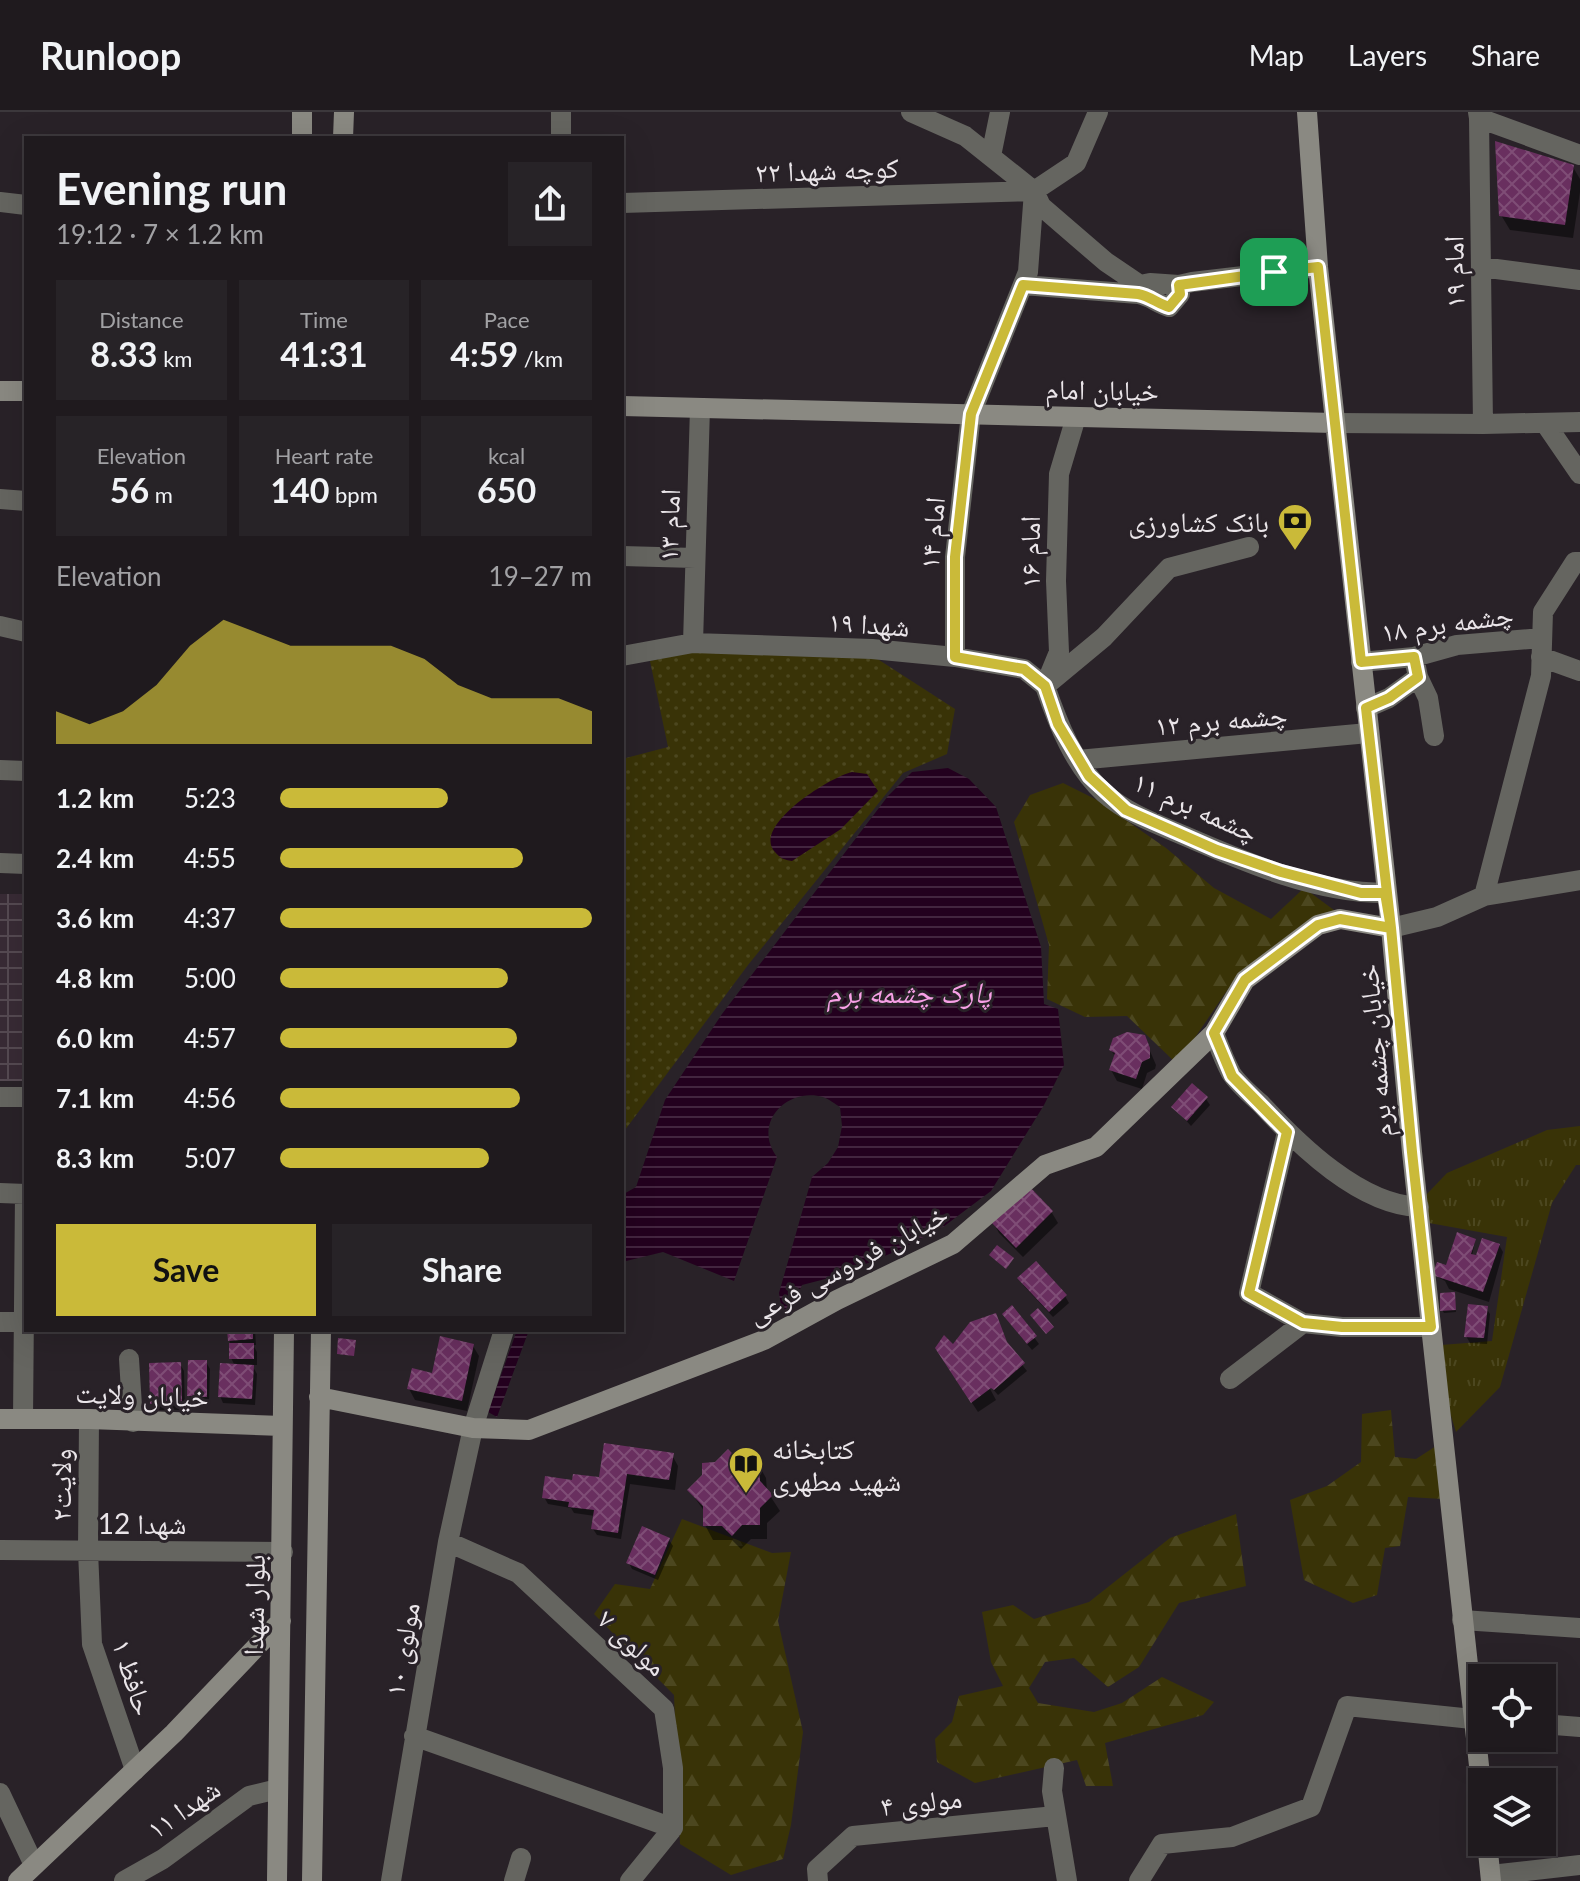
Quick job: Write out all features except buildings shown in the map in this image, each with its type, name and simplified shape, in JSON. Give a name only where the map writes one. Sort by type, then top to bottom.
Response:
[{"type":"main road","points":[[302,112],[302,136]]},
{"type":"main road","points":[[343,136],[344,112]]},
{"type":"main road","name":"خیابان چشمه برم","points":[[1307,112],[1318,267],[1469,1664]]},
{"type":"main road","points":[[0,391],[24,391]]},
{"type":"main road","name":"خیابان امام","points":[[624,406],[1335,423]]},
{"type":"main road","name":"خیابان فردوسی فرعی","points":[[319,1397],[473,1428],[529,1430],[764,1340],[837,1300],[953,1244],[1045,1165],[1096,1147],[1214,1033],[1245,980],[1318,925],[1340,919],[1391,928]]},
{"type":"main road","name":"بلوار شهدا","points":[[277,1881],[284,1332]]},
{"type":"main road","points":[[312,1881],[321,1332]]},
{"type":"main road","name":"خیابان ولایت","points":[[0,1419],[282,1426]]},
{"type":"main road","points":[[18,1881],[174,1733],[281,1621]]},
{"type":"main road","points":[[1489,1856],[1491,1878]]},
{"type":"street","points":[[561,112],[561,136]]},
{"type":"street","points":[[911,112],[965,136],[1034,191],[1041,206],[1106,262],[1140,285],[1179,285],[1318,267]]},
{"type":"street","points":[[991,156],[1000,112]]},
{"type":"street","points":[[1034,191],[1076,163],[1098,112]]},
{"type":"street","points":[[1479,115],[1580,155]]},
{"type":"street","name":"امام ۱۹","points":[[1479,115],[1483,424]]},
{"type":"street","name":"کوچه شهدا ۲۲","points":[[624,203],[1034,191]]},
{"type":"street","name":"امام ۱۴","points":[[955,657],[955,557],[971,414],[1028,272],[1034,191]]},
{"type":"street","points":[[0,202],[24,205]]},
{"type":"street","points":[[1481,267],[1580,280]]},
{"type":"street","points":[[1023,285],[1138,294],[1150,296],[1169,307],[1180,294],[1179,285]]},
{"type":"street","name":"امام ۱۳","points":[[693,643],[700,408]]},
{"type":"street","name":"امام ۱۶","points":[[1045,686],[1059,652],[1056,581],[1059,474],[1076,417]]},
{"type":"street","name":"خیابان امام","points":[[1335,423],[1580,422]]},
{"type":"street","points":[[1545,423],[1580,474]]},
{"type":"street","points":[[0,499],[24,501]]},
{"type":"street","points":[[1045,686],[1104,637],[1169,568],[1249,547]]},
{"type":"street","points":[[624,556],[695,558]]},
{"type":"street","points":[[1484,896],[1541,676],[1543,612],[1575,562],[1580,562]]},
{"type":"street","points":[[0,626],[24,632]]},
{"type":"street","name":"شهدا ۱۹","points":[[624,656],[693,643],[872,649],[955,657],[1024,669],[1045,686]]},
{"type":"street","name":"چشمه برم ۱۸","points":[[1361,662],[1416,667],[1457,645],[1542,648]]},
{"type":"street","points":[[1542,648],[1580,671]]},
{"type":"street","points":[[1366,708],[1389,698],[1416,667],[1428,698],[1434,736]]},
{"type":"street","name":"چشمه برم ۱۱","points":[[1045,686],[1058,724],[1078,760],[1089,776],[1126,810],[1217,850],[1295,877],[1361,893],[1385,893]]},
{"type":"street","name":"چشمه برم ۱۲","points":[[1078,760],[1368,733]]},
{"type":"street","points":[[0,770],[24,771]]},
{"type":"street","points":[[0,863],[24,864]]},
{"type":"street","points":[[1391,928],[1437,917],[1484,896],[1580,880]]},
{"type":"street","points":[[1214,1033],[1232,1076],[1287,1132],[1335,1171],[1366,1191],[1403,1206],[1419,1207]]},
{"type":"street","points":[[0,1097],[24,1097]]},
{"type":"street","points":[[1287,1132],[1249,1293],[1303,1323],[1342,1327],[1431,1327]]},
{"type":"street","points":[[0,1193],[24,1194]]},
{"type":"street","points":[[0,1322],[24,1322]]},
{"type":"street","points":[[1230,1379],[1303,1323]]},
{"type":"street","points":[[23,1419],[25,1332]]},
{"type":"street","name":"مولوی ۱۰","points":[[391,1881],[448,1542],[473,1428],[503,1332]]},
{"type":"street","points":[[129,1359],[133,1422]]},
{"type":"street","name":"ولایت۲","points":[[88,1551],[89,1419]]},
{"type":"street","name":"مولوی ۷","points":[[448,1542],[518,1573],[664,1709],[673,1768],[673,1828]]},
{"type":"street","name":"شهدا 12","points":[[0,1550],[283,1552]]},
{"type":"street","name":"حافظ ۱","points":[[88,1551],[92,1644],[135,1770]]},
{"type":"street","points":[[1462,1620],[1580,1628]]},
{"type":"street","points":[[1139,1881],[1162,1844],[1232,1837],[1311,1807],[1347,1706],[1468,1719]]},
{"type":"street","points":[[1556,1725],[1580,1727]]},
{"type":"street","points":[[414,1736],[673,1828],[630,1881]]},
{"type":"street","points":[[1054,1768],[1052,1791],[1067,1881]]},
{"type":"street","name":"شهدا ۱۱","points":[[124,1881],[163,1859],[249,1796],[278,1789]]},
{"type":"street","points":[[0,1793],[34,1865]]},
{"type":"street","name":"مولوی ۴","points":[[818,1881],[817,1869],[853,1836],[1055,1816]]},
{"type":"street","points":[[514,1881],[521,1858]]},
{"type":"street","points":[[1491,1878],[1580,1865]]},
{"type":"shaded area","points":[[0,894],[24,894],[24,1081],[0,1081]]},
{"type":"green space","points":[[698,650],[876,658],[955,709],[947,754],[903,773],[748,965],[624,1131],[624,758],[668,747],[650,661]]},
{"type":"green space","points":[[1063,783],[1097,800],[1166,848],[1214,888],[1271,919],[1304,888],[1338,913],[1294,931],[1228,989],[1177,1064],[1127,1016],[1085,1017],[1047,999],[1049,945],[1014,822],[1030,795]]},
{"type":"green space","points":[[1580,1126],[1580,1165],[1576,1165],[1552,1203],[1500,1387],[1456,1432],[1448,1406],[1441,1345],[1492,1341],[1507,1237],[1429,1223],[1426,1195],[1447,1173],[1547,1130]]},
{"type":"green space","points":[[1391,1410],[1395,1457],[1416,1459],[1436,1446],[1443,1499],[1408,1497],[1400,1546],[1385,1548],[1377,1595],[1353,1603],[1304,1580],[1290,1500],[1327,1486],[1361,1462],[1362,1414]]},
{"type":"green space","points":[[1236,1514],[1246,1586],[1179,1603],[1139,1667],[1108,1687],[1074,1658],[1045,1662],[1029,1688],[1038,1703],[1094,1712],[1122,1703],[1162,1677],[1214,1702],[1203,1715],[1105,1743],[1113,1786],[1086,1786],[1077,1760],[975,1783],[937,1762],[935,1739],[952,1722],[959,1696],[1003,1686],[991,1662],[982,1612],[1013,1605],[1034,1619],[1089,1602],[1170,1538]]},
{"type":"green space","points":[[682,1519],[772,1553],[791,1552],[778,1621],[803,1732],[791,1825],[783,1859],[731,1875],[680,1844],[674,1695],[594,1614],[615,1584],[650,1589]]},
{"type":"water","name":"پارک چشمه برم","points":[[948,768],[969,779],[996,807],[1041,947],[1044,1004],[1058,1009],[1064,1065],[1044,1105],[991,1191],[943,1227],[899,1250],[837,1276],[802,1285],[792,1307],[782,1311],[779,1293],[812,1177],[828,1163],[838,1147],[842,1126],[840,1107],[823,1097],[809,1095],[786,1103],[771,1121],[768,1132],[770,1145],[777,1157],[734,1281],[663,1252],[624,1262],[624,1194],[636,1187],[665,1100],[722,1014],[888,796],[912,772]]},
{"type":"water","points":[[852,772],[867,774],[878,791],[841,829],[792,861],[779,856],[771,841],[774,829],[783,817],[827,783]]},
{"type":"water","points":[[516,1332],[528,1332],[497,1417],[488,1412]]},
{"type":"place","name":"بانک کشاورزی","points":[[1295,552]]},
{"type":"place","name":"کتابخانه شهید مطهری","points":[[746,1495]]},
{"type":"route","points":[[1274,272],[1179,285],[1180,294],[1169,307],[1150,296],[1138,294],[1023,285],[971,414],[955,557],[955,657],[1024,669],[1045,686],[1058,724],[1089,776],[1126,810],[1217,850],[1281,872],[1361,893],[1385,893],[1391,928],[1431,1327],[1342,1327],[1303,1323],[1249,1293],[1287,1132],[1232,1076],[1214,1033],[1245,980],[1318,925],[1340,919],[1391,928],[1366,708],[1406,688],[1418,677],[1414,657],[1361,662],[1318,267],[1274,272]]}]
